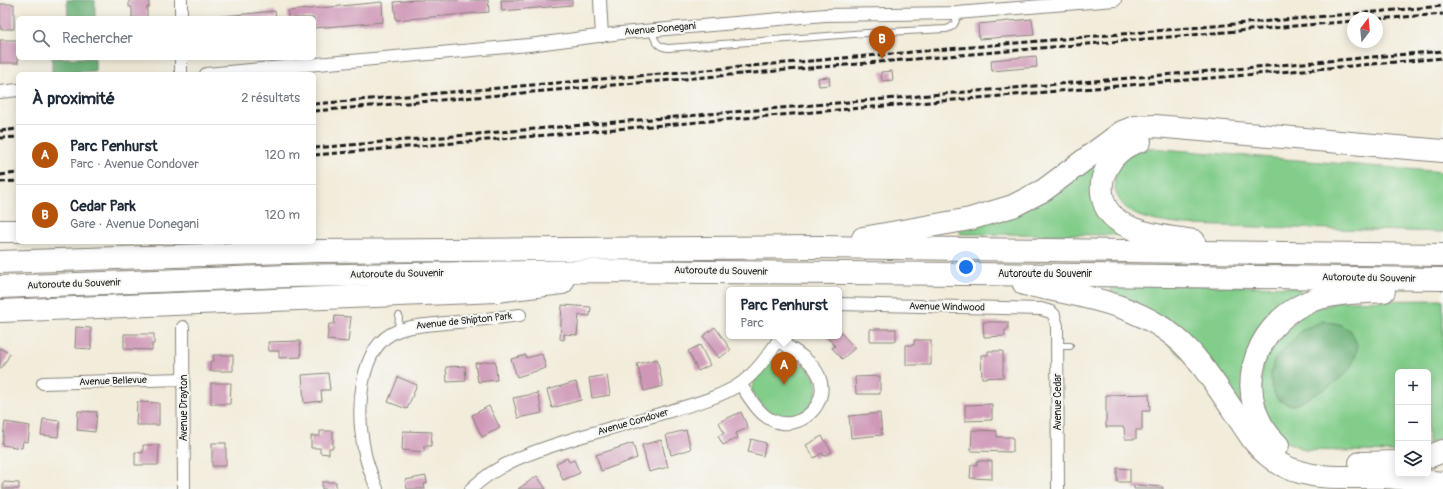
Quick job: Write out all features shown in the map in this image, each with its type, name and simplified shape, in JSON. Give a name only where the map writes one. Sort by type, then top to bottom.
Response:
[{"type":"highway","points":[[817,248],[909,229],[970,219],[1024,202],[1049,187],[1115,136],[1128,129],[1136,127],[1155,126],[1383,146],[1440,153]]},
{"type":"highway","points":[[1250,252],[1142,231],[1119,222],[1108,211],[1102,196],[1102,180],[1112,159],[1129,145],[1149,140],[1440,153]]},
{"type":"highway","points":[[0,231],[16,231]]},
{"type":"highway","points":[[286,244],[317,250]]},
{"type":"highway","points":[[0,262],[317,250],[817,248],[1443,255]]},
{"type":"highway","points":[[0,311],[497,291],[667,271]]},
{"type":"highway","name":"Autoroute du Souvenir","points":[[0,287],[288,276],[492,272],[667,271],[1443,279]]},
{"type":"highway","points":[[976,274],[1107,302],[1128,309],[1154,322],[1196,358],[1253,440],[1262,450],[1278,463],[1288,468],[1316,475],[1387,478],[1443,483]]},
{"type":"highway","points":[[1395,462],[1318,461],[1305,459],[1278,445],[1267,434],[1256,414],[1251,394],[1254,364],[1263,344],[1274,326],[1289,312],[1308,302],[1330,296],[1443,286]]},
{"type":"highway","points":[[1431,456],[1443,451]]},
{"type":"street","points":[[181,0],[181,16]]},
{"type":"street","points":[[600,0],[602,36]]},
{"type":"street","name":"Avenue Donegani","points":[[228,72],[529,45],[652,30],[826,15],[957,13],[1115,0]]},
{"type":"street","points":[[181,60],[181,72]]},
{"type":"street","points":[[0,92],[16,90]]},
{"type":"street","name":"Avenue Windwood","points":[[842,304],[1041,309],[1051,312],[1054,315]]},
{"type":"street","name":"Avenue de Shipton Park","points":[[403,329],[520,315]]},
{"type":"street","name":"Avenue Cedar","points":[[1054,315],[1057,326],[1058,346],[1058,489]]},
{"type":"street","name":"Avenue Drayton","points":[[183,327],[184,489]]},
{"type":"street","points":[[377,489],[367,462],[362,438],[361,411],[363,382],[370,358],[375,348],[382,340],[403,329]]},
{"type":"street","name":"Avenue Condover","points":[[471,489],[497,469],[526,454],[586,435],[683,408],[726,392],[740,384],[757,368],[779,339]]},
{"type":"street","points":[[740,384],[762,414],[777,422],[789,423],[804,419],[816,408],[820,400],[821,391],[821,384],[817,372],[811,363],[781,339]]},
{"type":"street","name":"Avenue Bellevue","points":[[43,384],[183,378]]},
{"type":"lane","points":[[652,30],[656,42],[662,47],[668,48],[867,33],[946,29],[952,28],[955,23],[957,13]]},
{"type":"lane","points":[[400,316],[403,329]]},
{"type":"lane","points":[[1058,346],[1070,346]]},
{"type":"green space","points":[[67,0],[95,0],[95,16],[68,16]]},
{"type":"green space","points":[[52,60],[95,60],[95,71],[52,72]]},
{"type":"green space","points":[[1150,148],[1443,172],[1443,232],[1186,225],[1142,217],[1130,211],[1123,205],[1115,191],[1115,183],[1116,175],[1123,160],[1134,152]]},
{"type":"green space","points":[[1098,161],[1096,185],[1131,235],[961,234],[958,231]]},
{"type":"green space","points":[[1112,284],[1298,287],[1302,295],[1244,398],[1241,402],[1235,403],[1111,294]]},
{"type":"green space","points":[[1443,300],[1443,436],[1431,443],[1431,369],[1395,369],[1395,452],[1305,450],[1287,442],[1271,427],[1260,395],[1264,359],[1272,343],[1302,314],[1339,301]]},
{"type":"green space","points":[[1323,321],[1339,324],[1351,331],[1356,342],[1357,349],[1355,359],[1350,368],[1335,382],[1298,404],[1291,405],[1278,400],[1271,387],[1271,373],[1274,360],[1302,330]]},
{"type":"green space","points":[[780,354],[791,356],[804,365],[814,377],[817,385],[814,400],[809,406],[803,412],[788,417],[780,417],[769,412],[756,398],[752,390],[758,376],[772,360]]},
{"type":"building","points":[[129,0],[149,0],[147,16],[132,16],[132,7],[129,7]]},
{"type":"building","points":[[414,0],[488,0],[489,12],[396,20],[394,2]]},
{"type":"building","points":[[501,0],[572,0],[572,5],[502,11]]},
{"type":"building","points":[[382,2],[383,22],[316,28],[316,16],[288,16],[288,11]]},
{"type":"building","points":[[0,4],[14,4],[14,29],[0,29]]},
{"type":"building","points":[[275,11],[276,16],[224,16]]},
{"type":"building","points":[[1032,19],[1034,35],[979,39],[978,24]]},
{"type":"building","points":[[0,40],[16,40],[16,60],[18,60],[18,63],[0,63]]},
{"type":"building","points":[[1036,56],[1037,67],[992,71],[991,60]]},
{"type":"building","points":[[892,71],[893,80],[882,81],[881,72]]},
{"type":"building","points":[[829,77],[830,85],[819,86],[818,78]]},
{"type":"building","points":[[562,305],[591,307],[590,316],[579,315],[577,335],[564,334],[564,340],[560,339]]},
{"type":"building","points":[[335,316],[351,317],[348,342],[327,340],[329,324],[334,324]]},
{"type":"building","points":[[983,322],[1008,322],[1008,330],[1005,330],[1005,336],[984,337]]},
{"type":"building","points":[[76,327],[91,328],[91,349],[75,348]]},
{"type":"building","points":[[715,327],[731,350],[719,358],[703,336]]},
{"type":"building","points":[[870,329],[896,329],[896,341],[870,341]]},
{"type":"building","points":[[124,334],[154,334],[154,344],[152,344],[152,350],[124,349]]},
{"type":"building","points":[[842,334],[855,348],[842,359],[832,348],[835,346],[829,339],[842,339]]},
{"type":"building","points":[[914,340],[931,340],[931,365],[906,365],[906,345],[914,345]]},
{"type":"building","points":[[300,341],[301,357],[279,358],[279,351],[269,351],[268,342]]},
{"type":"building","points":[[700,345],[710,365],[698,371],[688,351]]},
{"type":"building","points":[[0,348],[10,354],[1,369],[0,369]]},
{"type":"building","points":[[988,351],[1003,351],[1003,377],[982,378],[981,355],[988,355]]},
{"type":"building","points":[[542,354],[546,368],[517,377],[511,359],[526,355],[526,358]]},
{"type":"building","points":[[213,355],[233,355],[233,371],[210,371],[210,361],[214,361]]},
{"type":"building","points":[[657,359],[663,386],[644,391],[637,364]]},
{"type":"building","points":[[495,361],[497,380],[478,382],[475,363]]},
{"type":"building","points":[[465,366],[466,381],[447,382],[446,367]]},
{"type":"building","points":[[328,373],[330,390],[321,390],[322,401],[304,403],[302,375]]},
{"type":"building","points":[[607,375],[610,395],[592,398],[589,378]]},
{"type":"building","points":[[880,376],[880,394],[856,394],[855,377]]},
{"type":"building","points":[[398,377],[417,385],[407,409],[388,402]]},
{"type":"building","points":[[576,382],[581,400],[552,408],[547,390]]},
{"type":"building","points":[[211,383],[231,383],[230,404],[211,404]]},
{"type":"building","points":[[538,393],[542,413],[518,418],[513,398]]},
{"type":"building","points":[[1149,394],[1150,411],[1142,411],[1142,430],[1136,430],[1136,439],[1125,439],[1124,427],[1106,427],[1106,395]]},
{"type":"building","points":[[137,402],[159,403],[159,425],[136,425]]},
{"type":"building","points":[[992,404],[992,420],[965,421],[965,405]]},
{"type":"building","points":[[489,406],[500,428],[482,437],[472,415]]},
{"type":"building","points":[[78,411],[97,412],[95,432],[77,430]]},
{"type":"building","points":[[741,412],[748,428],[736,433],[738,438],[723,445],[718,436],[724,433],[719,422]]},
{"type":"building","points":[[880,413],[882,435],[851,438],[849,416]]},
{"type":"building","points":[[43,419],[60,421],[58,437],[41,435]]},
{"type":"building","points":[[5,422],[30,426],[28,442],[23,441],[22,448],[2,445]]},
{"type":"building","points":[[686,430],[691,449],[671,455],[666,435]]},
{"type":"building","points":[[972,430],[997,431],[997,437],[1013,437],[1013,452],[971,451]]},
{"type":"building","points":[[320,431],[333,431],[333,448],[329,448],[329,454],[320,453],[320,448],[311,448],[311,436],[320,436]]},
{"type":"building","points":[[403,431],[432,432],[431,446],[424,446],[424,452],[402,450]]},
{"type":"building","points":[[822,436],[832,452],[824,456],[822,453],[814,458],[806,445]]},
{"type":"building","points":[[751,439],[766,443],[763,456],[748,452]]},
{"type":"building","points":[[661,440],[668,467],[649,472],[642,445]]},
{"type":"building","points":[[212,443],[226,443],[226,466],[212,466]]},
{"type":"building","points":[[633,443],[637,458],[601,471],[596,455]]},
{"type":"building","points":[[143,445],[159,445],[158,465],[135,465],[135,452],[143,453]]},
{"type":"building","points":[[567,458],[569,462],[574,460],[580,473],[563,480],[556,463]]},
{"type":"building","points":[[977,461],[992,461],[992,479],[970,478],[971,465],[977,465]]},
{"type":"building","points":[[1117,468],[1130,469],[1130,482],[1117,482]]},
{"type":"building","points":[[426,476],[427,483],[424,484],[425,489],[407,489],[405,480]]},
{"type":"building","points":[[537,476],[546,489],[518,489]]},
{"type":"building","points":[[3,482],[19,483],[19,489],[3,489]]},
{"type":"building","points":[[322,482],[336,482],[336,489],[322,489]]},
{"type":"building","points":[[1134,485],[1163,487],[1163,489],[1134,489]]},
{"type":"railway","points":[[316,104],[1443,6]]},
{"type":"railway","points":[[1383,19],[1443,14]]},
{"type":"railway","points":[[316,111],[1347,22]]},
{"type":"railway","points":[[316,148],[1443,51]]},
{"type":"railway","points":[[316,155],[1443,58]]},
{"type":"railway","points":[[0,131],[16,129]]},
{"type":"railway","points":[[0,138],[16,137]]},
{"type":"railway","points":[[0,175],[16,173]]},
{"type":"railway","points":[[0,182],[16,181]]},
{"type":"place","name":"Cedar Park","points":[[882,59]]},
{"type":"place","name":"Parc Penhurst","points":[[784,385]]}]
